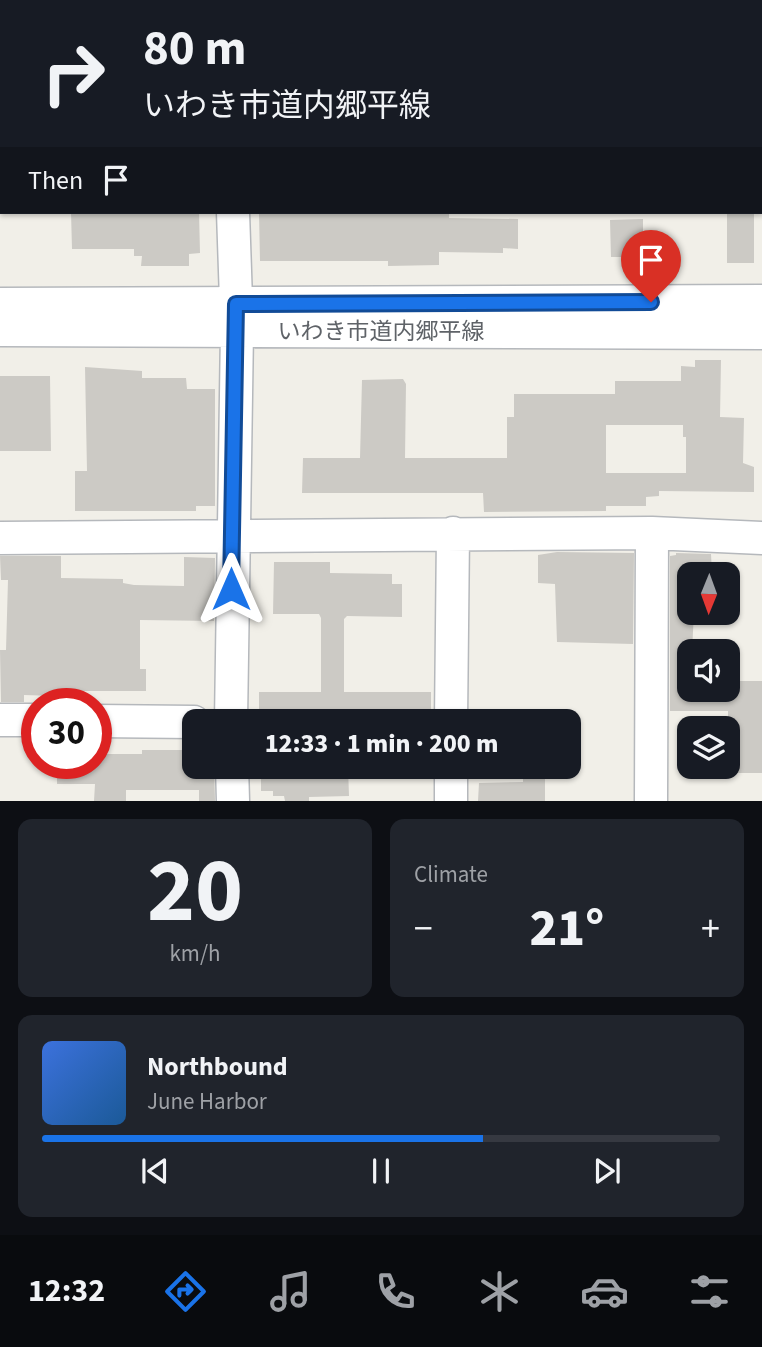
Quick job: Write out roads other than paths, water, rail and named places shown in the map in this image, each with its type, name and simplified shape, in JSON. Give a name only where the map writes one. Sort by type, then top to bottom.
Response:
[{"type":"street","points":[[231,709],[231,536],[236,317],[233,214]]},
{"type":"street","name":"いわき市道内郷平線","points":[[0,330],[236,317],[762,301]]},
{"type":"street","name":"いわき市道内郷平線","points":[[0,304],[236,317],[762,333]]},
{"type":"street","points":[[452,709],[453,533]]},
{"type":"street","points":[[0,538],[453,533],[652,533],[762,538]]},
{"type":"street","points":[[652,533],[652,801]]},
{"type":"street","points":[[0,720],[21,720]]},
{"type":"street","points":[[112,721],[182,722]]},
{"type":"street","points":[[232,779],[233,801]]},
{"type":"street","points":[[451,779],[451,801]]}]
